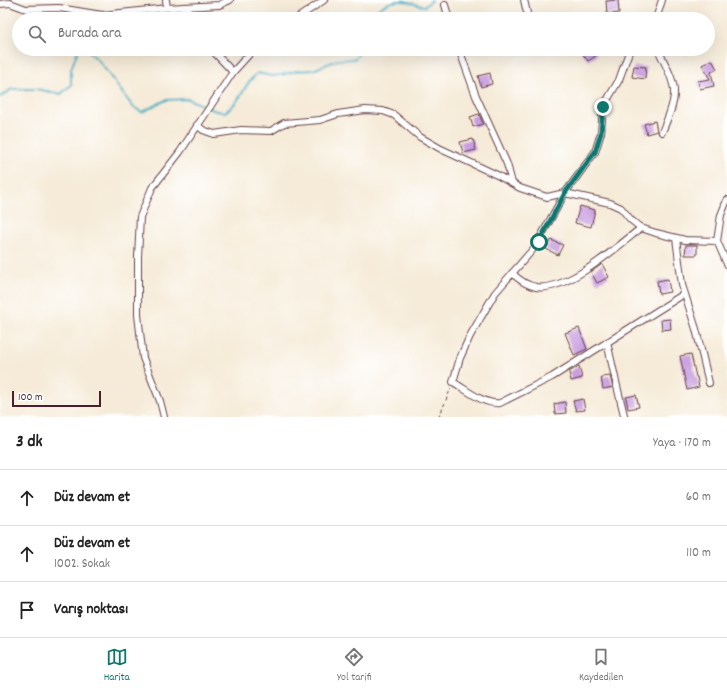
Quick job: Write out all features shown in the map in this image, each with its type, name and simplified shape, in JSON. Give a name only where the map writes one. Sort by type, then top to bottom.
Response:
[{"type":"street","points":[[166,0],[167,8]]},
{"type":"street","points":[[130,12],[219,5],[230,0]]},
{"type":"street","points":[[306,12],[324,0]]},
{"type":"street","points":[[524,0],[527,12]]},
{"type":"street","points":[[658,12],[662,0]]},
{"type":"street","points":[[0,4],[10,2],[26,9],[59,8],[84,12]]},
{"type":"street","points":[[445,5],[447,12]]},
{"type":"street","points":[[184,7],[188,12]]},
{"type":"street","points":[[218,56],[233,72]]},
{"type":"street","points":[[164,417],[160,401],[143,358],[138,315],[140,217],[152,188],[180,152],[233,72],[248,56]]},
{"type":"street","points":[[462,56],[476,96],[507,164],[512,183]]},
{"type":"street","points":[[628,56],[619,80],[603,107],[601,133],[595,152],[565,193],[535,247],[495,293],[476,325],[460,358],[453,382],[486,402],[500,403],[552,377],[684,294]]},
{"type":"street","points":[[661,56],[669,74],[674,92],[673,101],[662,132]]},
{"type":"street","points":[[198,125],[203,130],[214,134],[241,130],[271,131],[284,124],[320,120],[338,114],[365,110],[383,111],[394,115],[420,137],[436,146],[520,188],[547,197],[565,193],[610,203],[621,208],[631,220],[641,228],[656,234],[685,240],[717,241]]},
{"type":"street","points":[[727,200],[721,215],[717,241],[727,264]]},
{"type":"street","points":[[512,273],[525,283],[537,287],[561,283],[602,259],[641,228]]},
{"type":"street","points":[[676,238],[682,286],[696,329],[709,383]]},
{"type":"street","points":[[607,342],[624,415]]},
{"type":"path","points":[[439,417],[453,382]]},
{"type":"building","points":[[618,0],[619,12],[607,12],[606,1]]},
{"type":"building","points":[[584,56],[596,56],[588,61]]},
{"type":"building","points":[[712,60],[717,69],[711,72],[714,86],[700,89],[698,81],[710,79],[702,65]]},
{"type":"building","points":[[634,66],[646,67],[645,79],[632,77]]},
{"type":"building","points":[[490,73],[492,84],[481,87],[478,76]]},
{"type":"building","points":[[479,114],[483,124],[473,127],[470,117]]},
{"type":"building","points":[[655,121],[657,131],[647,134],[644,124]]},
{"type":"building","points":[[473,139],[476,150],[463,153],[460,142]]},
{"type":"building","points":[[580,206],[595,210],[591,227],[575,223]]},
{"type":"building","points":[[551,240],[563,245],[558,255],[546,249]]},
{"type":"building","points":[[686,245],[697,245],[697,255],[685,255]]},
{"type":"building","points":[[602,264],[609,277],[597,283],[591,272]]},
{"type":"building","points":[[668,279],[670,292],[659,294],[657,281]]},
{"type":"building","points":[[670,319],[671,329],[662,330],[661,320]]},
{"type":"building","points":[[579,328],[587,349],[574,355],[565,333]]},
{"type":"building","points":[[691,354],[699,387],[687,390],[680,356]]},
{"type":"building","points":[[579,366],[582,378],[571,381],[569,372]]},
{"type":"building","points":[[610,376],[613,387],[603,389],[601,377]]},
{"type":"building","points":[[636,395],[639,407],[628,409],[626,397]]},
{"type":"building","points":[[583,399],[585,410],[576,411],[573,401]]},
{"type":"building","points":[[565,402],[566,413],[555,414],[554,404]]},
{"type":"waterway","points":[[375,12],[388,3],[404,1],[425,6],[432,0]]},
{"type":"waterway","points":[[0,97],[12,89],[36,89],[61,94],[71,85],[71,69],[76,56]]},
{"type":"waterway","points":[[94,56],[99,61],[133,107],[142,112],[166,100],[188,99],[216,111],[225,112],[235,103],[257,73],[272,76],[296,71],[313,70],[337,60],[355,59],[357,56]]},
{"type":"route","points":[[539,242],[565,193],[595,152],[601,133],[603,107]]}]
